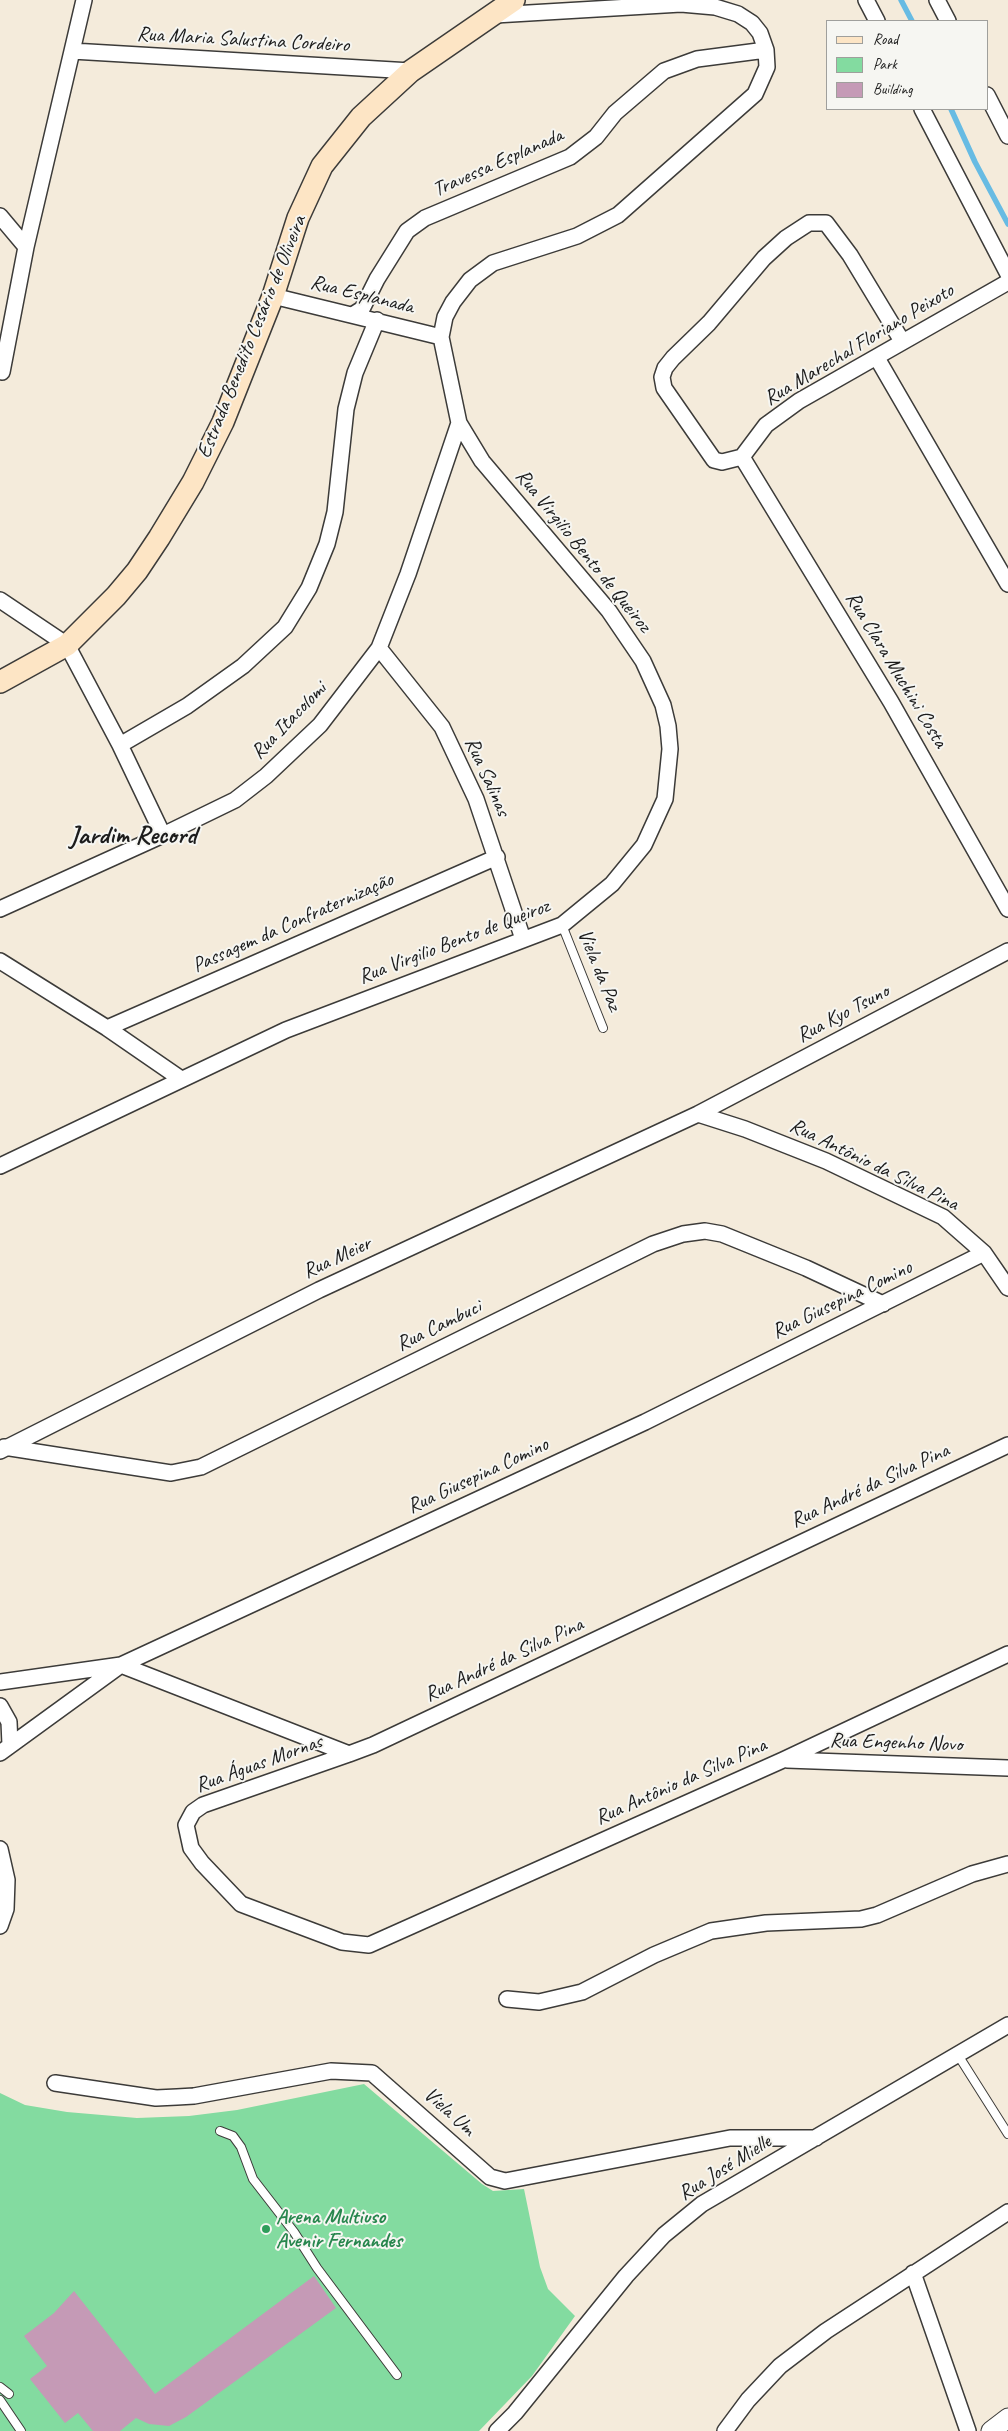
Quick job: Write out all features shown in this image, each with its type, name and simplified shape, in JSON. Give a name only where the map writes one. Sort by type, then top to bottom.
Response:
[{"type":"main road","name":"Estrada Benedito Cesário de Oliveira","points":[[0,682],[67,645],[137,571],[193,482],[223,422],[273,296],[298,218],[322,166],[361,118],[412,71],[514,0]]},
{"type":"street","points":[[2,372],[26,247],[84,0]]},
{"type":"street","points":[[866,0],[876,20]]},
{"type":"street","points":[[937,0],[947,20]]},
{"type":"street","points":[[495,15],[681,4],[715,7],[738,14],[752,23],[760,33],[766,50]]},
{"type":"street","name":"Travessa Esplanada","points":[[354,314],[362,309],[377,279],[407,231],[425,218],[570,157],[596,137],[615,113],[664,71],[697,59],[766,50]]},
{"type":"street","name":"Rua Virgilio Bento de Queiroz","points":[[0,1166],[286,1030],[562,925],[612,884],[644,845],[665,799],[670,749],[668,726],[663,705],[643,661],[609,611],[482,461],[459,423],[441,337],[445,317],[453,302],[470,280],[493,263],[577,236],[618,215],[684,157],[755,94],[767,67],[766,50]]},
{"type":"street","name":"Rua Maria Salustina Cordeiro","points":[[72,51],[412,71]]},
{"type":"street","points":[[988,97],[1008,136]]},
{"type":"street","points":[[923,110],[1008,274]]},
{"type":"street","points":[[0,216],[26,247]]},
{"type":"street","points":[[742,457],[722,462],[714,460],[664,388],[662,377],[665,368],[709,323],[764,258],[786,238],[810,223],[822,222],[829,226],[850,255],[902,341]]},
{"type":"street","name":"Rua Marechal Floriano Peixoto","points":[[742,457],[766,425],[782,413],[877,358],[902,341],[1008,282]]},
{"type":"street","name":"Rua Esplanada","points":[[273,296],[354,314],[441,337]]},
{"type":"street","points":[[120,745],[187,706],[243,666],[285,627],[309,588],[327,544],[335,512],[346,409],[355,373],[377,320]]},
{"type":"street","points":[[877,358],[1008,584]]},
{"type":"street","name":"Rua Itacolomi","points":[[0,909],[163,836],[235,800],[266,776],[320,725],[379,648],[408,574],[459,423]]},
{"type":"street","name":"Rua Clara Muchini Costa","points":[[742,457],[891,702],[1008,908]]},
{"type":"street","points":[[0,600],[67,645],[120,745],[163,836]]},
{"type":"street","name":"Rua Salinas","points":[[379,648],[442,727],[476,799],[523,939]]},
{"type":"street","name":"Passagem da Confraternização","points":[[107,1028],[497,857]]},
{"type":"street","name":"Rua Kyo Tsuno","points":[[698,1114],[1008,951]]},
{"type":"street","points":[[0,961],[107,1028],[181,1079]]},
{"type":"street","name":"Rua Antônio da Silva Pina","points":[[698,1114],[745,1129],[818,1158],[943,1217],[984,1253],[1008,1288]]},
{"type":"street","name":"Rua Meier","points":[[2,1448],[319,1290],[698,1114]]},
{"type":"street","name":"Rua Cambuci","points":[[2,1448],[171,1473],[200,1468],[653,1244],[683,1234],[705,1231],[722,1234],[806,1268],[883,1304]]},
{"type":"street","name":"Rua Giusepina Comino","points":[[5,1749],[121,1665],[645,1422],[984,1253]]},
{"type":"street","name":"Rua André da Silva Pina","points":[[349,1754],[373,1745],[1008,1444]]},
{"type":"street","name":"Rua Antônio da Silva Pina","points":[[369,1945],[783,1760],[1008,1654]]},
{"type":"street","points":[[0,1682],[121,1665],[349,1754]]},
{"type":"street","points":[[0,1706],[9,1722],[5,1749]]},
{"type":"street","name":"Rua Águas Mornas","points":[[349,1754],[203,1805],[193,1812],[186,1825],[192,1848],[202,1863],[241,1904],[342,1942],[369,1945]]},
{"type":"street","name":"Rua Engenho Novo","points":[[783,1760],[1008,1768]]},
{"type":"street","points":[[0,1849],[7,1880],[6,1909],[0,1926]]},
{"type":"street","points":[[506,1999],[539,2002],[582,1992],[654,1955],[711,1931],[766,1923],[861,1919],[877,1915],[916,1900],[972,1874],[1008,1864]]},
{"type":"street","name":"Rua José Mielle","points":[[497,2431],[516,2413],[626,2276],[664,2235],[702,2204],[1008,2025]]},
{"type":"street","name":"Viela Um","points":[[54,2083],[156,2098],[194,2096],[331,2071],[372,2073],[490,2177],[505,2181],[730,2138],[816,2138]]},
{"type":"street","points":[[725,2431],[748,2400],[780,2366],[826,2331],[1008,2212]]},
{"type":"street","points":[[913,2273],[968,2431]]},
{"type":"street","points":[[991,2431],[1008,2418]]},
{"type":"lane","name":"Viela da Paz","points":[[562,925],[603,1028]]},
{"type":"lane","points":[[958,2055],[1008,2134]]},
{"type":"lane","points":[[220,2131],[233,2136],[241,2147],[253,2179],[294,2232],[317,2268],[397,2375]]},
{"type":"lane","points":[[0,2387],[9,2394]]},
{"type":"lane","points":[[0,2400],[21,2431]]},
{"type":"green space","name":"Arena Multiuso Avenir Fernandes","points":[[364,2084],[482,2184],[493,2191],[524,2189],[540,2267],[548,2289],[575,2316],[532,2376],[479,2431],[0,2431],[0,2093],[25,2105],[67,2112],[137,2118],[189,2116],[237,2110]]},
{"type":"building","points":[[314,2276],[336,2308],[186,2417],[169,2426],[149,2424],[136,2418],[120,2431],[93,2431],[78,2413],[65,2423],[30,2379],[47,2366],[24,2336],[54,2313],[74,2291],[155,2394]]},
{"type":"waterway","points":[[901,0],[911,20]]},
{"type":"waterway","points":[[951,110],[975,162],[1008,224]]},
{"type":"place","name":"Arena Multiuso Avenir Fernandes","points":[[266,2229]]},
{"type":"district","name":"Jardim Record","points":[[133,836]]}]
